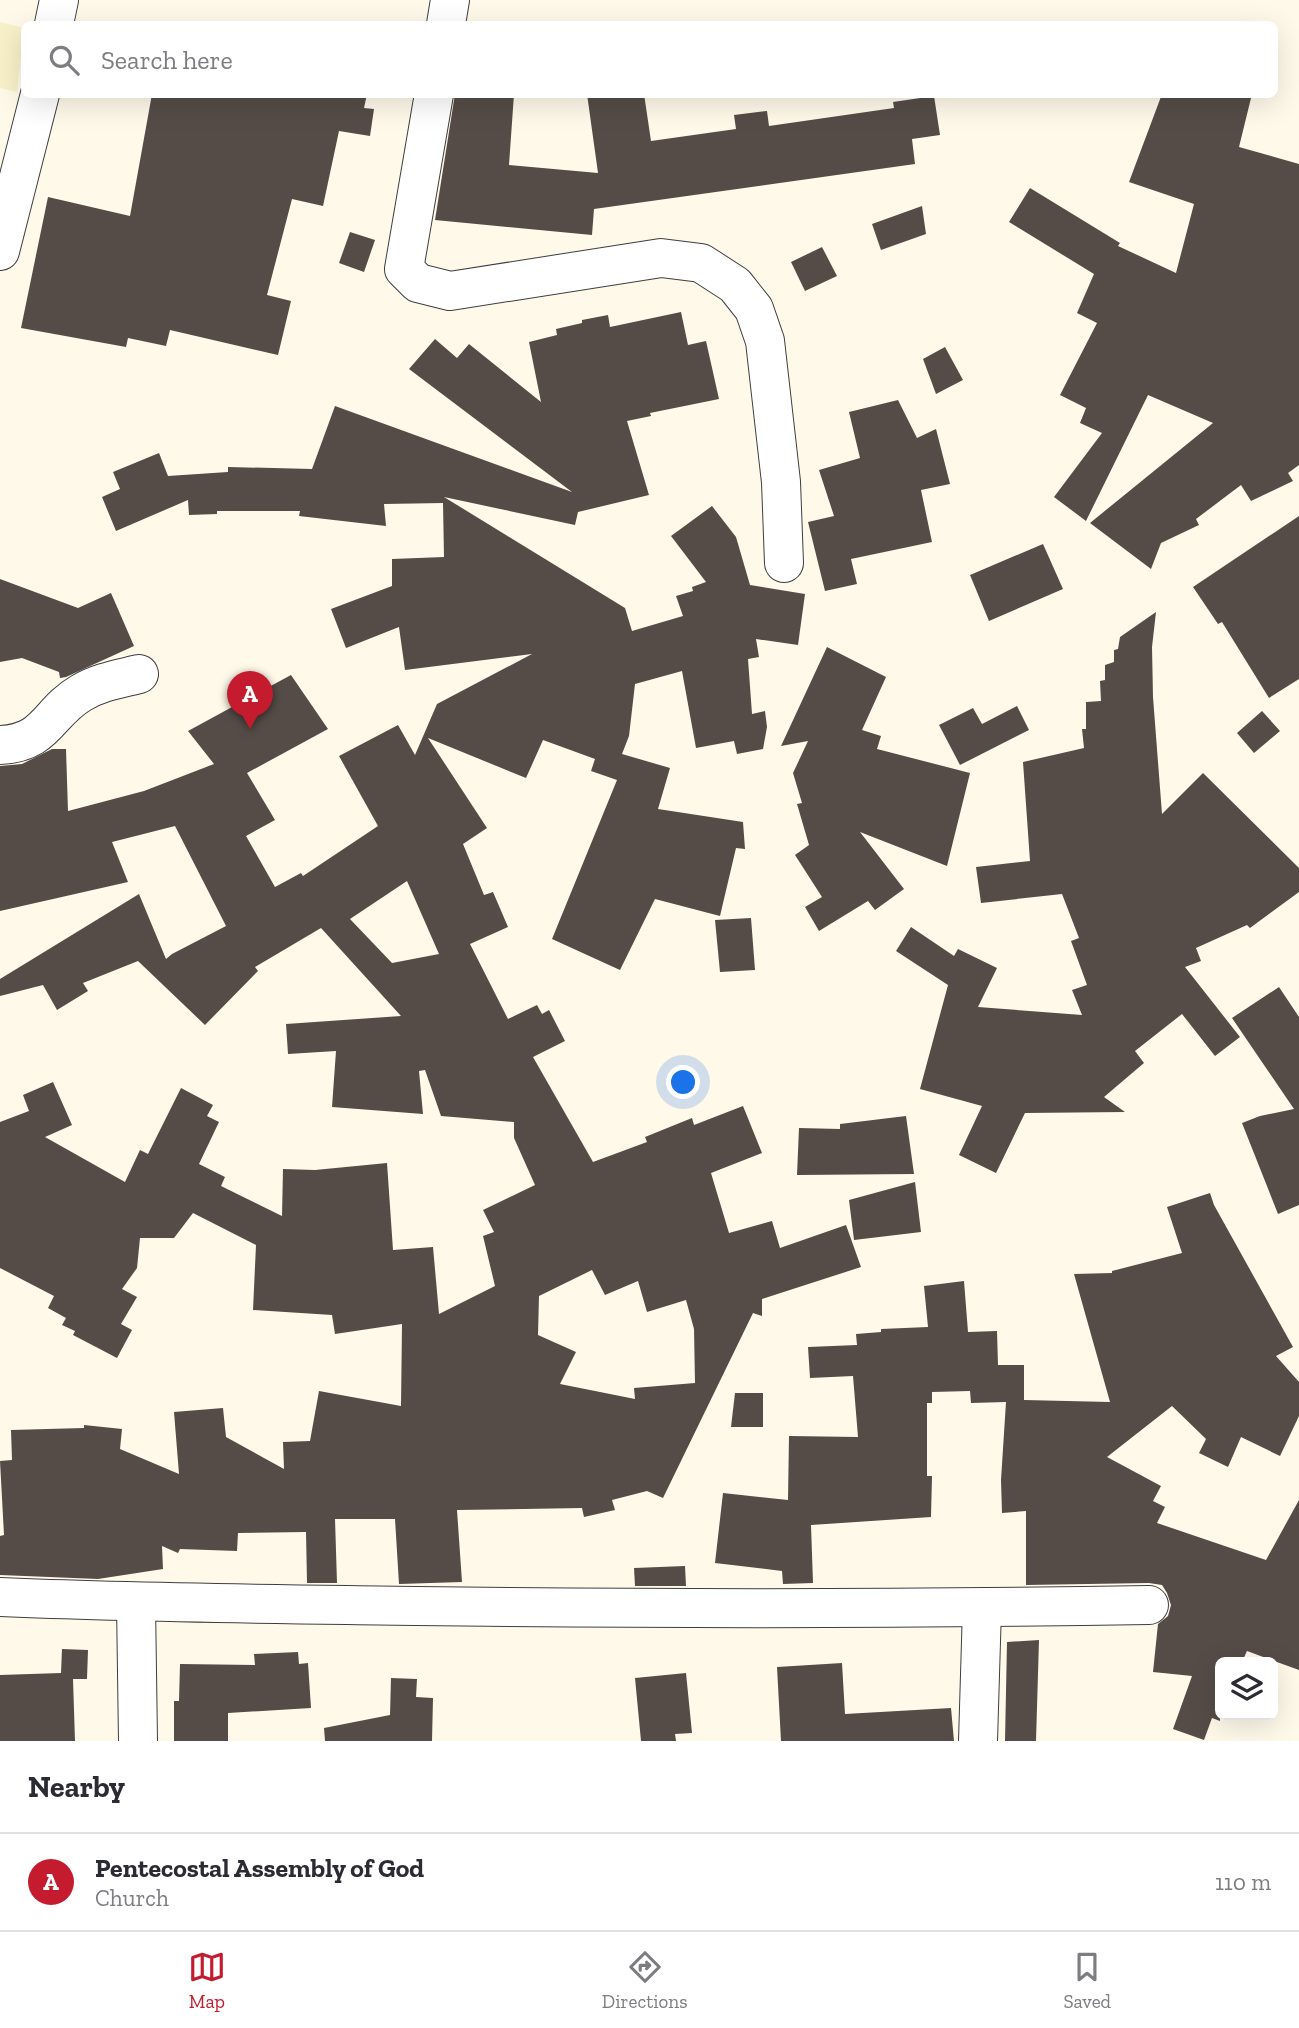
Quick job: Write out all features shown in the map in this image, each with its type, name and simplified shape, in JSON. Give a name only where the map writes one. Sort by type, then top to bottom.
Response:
[{"type":"street","points":[[55,21],[59,0]]},
{"type":"street","points":[[446,21],[450,0]]},
{"type":"street","points":[[0,251],[39,98]]},
{"type":"street","points":[[433,98],[404,269],[418,283],[450,291],[661,258],[701,263],[735,285],[754,309],[765,341],[781,482],[785,563]]},
{"type":"street","points":[[0,745],[19,743],[35,737],[78,694],[97,684],[139,674]]},
{"type":"street","points":[[0,1597],[136,1602],[568,1608],[982,1608],[1149,1605]]},
{"type":"street","points":[[136,1602],[138,1741]]},
{"type":"street","points":[[978,1741],[982,1608]]},
{"type":"shaded area","points":[[0,22],[21,27],[21,55],[17,92],[0,88]]},
{"type":"building","points":[[151,98],[366,98],[364,108],[374,109],[370,136],[339,131],[323,206],[292,199],[267,295],[291,301],[278,355],[170,330],[166,346],[128,338],[126,347],[21,328],[48,197],[130,216]]},
{"type":"building","points":[[454,98],[514,98],[509,165],[598,173],[588,98],[645,98],[651,141],[736,129],[734,115],[767,111],[769,126],[894,108],[893,102],[934,98],[940,135],[912,139],[915,164],[594,209],[592,235],[435,220]]},
{"type":"building","points":[[1160,98],[1251,98],[1239,147],[1299,164],[1299,465],[1288,473],[1293,481],[1251,501],[1241,485],[1196,519],[1199,525],[1161,543],[1151,569],[1090,523],[1213,423],[1148,395],[1086,521],[1054,497],[1102,433],[1080,423],[1086,408],[1060,395],[1097,323],[1077,313],[1094,274],[1009,222],[1030,188],[1120,243],[1118,246],[1176,273],[1194,204],[1129,182]]},
{"type":"building","points":[[922,206],[926,234],[881,250],[872,224]]},
{"type":"building","points":[[350,232],[375,240],[364,272],[339,263]]},
{"type":"building","points":[[822,247],[837,276],[805,291],[791,262]]},
{"type":"building","points":[[681,312],[688,345],[706,341],[719,399],[650,413],[651,416],[627,421],[649,495],[578,512],[575,525],[444,497],[625,608],[632,631],[683,616],[676,596],[693,591],[692,587],[706,582],[671,536],[712,506],[736,537],[750,585],[805,594],[798,645],[756,639],[759,657],[748,659],[752,714],[765,711],[767,727],[763,749],[737,754],[734,741],[696,748],[682,671],[635,684],[629,736],[622,754],[670,768],[658,809],[743,822],[745,849],[736,848],[720,916],[655,899],[620,970],[552,939],[617,780],[591,771],[595,759],[543,740],[526,778],[428,738],[487,828],[463,844],[484,895],[493,892],[508,927],[470,944],[508,1019],[537,1005],[542,1014],[549,1010],[565,1041],[533,1057],[593,1162],[647,1142],[645,1137],[692,1118],[694,1125],[743,1106],[762,1153],[711,1173],[729,1233],[772,1221],[780,1248],[846,1225],[861,1267],[762,1299],[762,1316],[753,1313],[663,1498],[647,1491],[612,1500],[615,1510],[584,1517],[582,1508],[457,1510],[462,1582],[399,1584],[395,1519],[335,1519],[337,1583],[307,1583],[306,1532],[238,1533],[237,1551],[180,1549],[178,1553],[162,1546],[163,1569],[98,1579],[0,1575],[0,1536],[4,1535],[0,1461],[12,1460],[11,1430],[84,1428],[84,1425],[122,1429],[120,1449],[179,1474],[174,1412],[223,1408],[226,1437],[284,1469],[283,1442],[310,1441],[319,1391],[401,1406],[402,1324],[335,1334],[332,1315],[253,1310],[256,1245],[193,1213],[174,1238],[140,1238],[137,1268],[122,1289],[137,1297],[121,1324],[132,1330],[117,1358],[73,1335],[75,1331],[62,1325],[66,1318],[48,1308],[54,1296],[0,1268],[0,1122],[29,1111],[23,1095],[53,1082],[72,1125],[45,1137],[125,1182],[140,1150],[148,1154],[181,1088],[213,1105],[207,1116],[219,1122],[199,1164],[225,1177],[221,1186],[282,1216],[283,1169],[315,1170],[387,1163],[393,1250],[433,1247],[439,1314],[495,1286],[483,1236],[494,1232],[483,1210],[535,1185],[514,1138],[514,1122],[441,1116],[425,1070],[419,1071],[423,1114],[332,1107],[336,1051],[288,1054],[286,1024],[401,1016],[321,928],[255,967],[258,971],[205,1025],[138,961],[83,983],[88,991],[57,1010],[43,985],[0,996],[0,979],[139,894],[166,959],[226,926],[175,826],[112,842],[128,882],[0,911],[0,766],[22,764],[52,749],[66,749],[68,811],[144,791],[214,764],[188,731],[291,675],[328,729],[247,773],[275,820],[246,836],[275,887],[301,873],[303,876],[378,826],[339,756],[398,725],[415,755],[437,704],[532,654],[405,670],[399,627],[346,648],[331,609],[392,586],[392,559],[444,557],[443,503],[384,504],[386,526],[299,516],[300,511],[217,511],[217,514],[189,515],[188,500],[116,531],[102,497],[120,489],[113,472],[159,453],[168,476],[228,472],[228,467],[312,469],[335,406],[572,492],[409,369],[435,339],[457,358],[469,344],[541,402],[529,342],[557,335],[556,329],[582,323],[582,320],[608,315],[610,327]],"holes":[[[407,881],[439,954],[392,963],[350,919]],[[592,1270],[605,1295],[638,1281],[647,1312],[686,1300],[694,1329],[695,1383],[634,1388],[635,1399],[560,1384],[576,1352],[538,1335],[539,1296]]]},
{"type":"building","points":[[945,347],[963,380],[936,394],[923,359]]},
{"type":"building","points":[[898,400],[917,438],[936,429],[950,484],[921,490],[932,542],[851,559],[857,584],[825,591],[808,522],[834,516],[819,470],[860,458],[849,412]]},
{"type":"building","points":[[1299,516],[1299,679],[1269,698],[1222,622],[1218,624],[1193,587]]},
{"type":"building","points":[[1043,544],[1063,589],[989,621],[970,575]]},
{"type":"building","points":[[0,579],[78,608],[111,593],[134,646],[60,678],[59,672],[22,658],[0,662]]},
{"type":"building","points":[[1156,612],[1152,647],[1153,697],[1162,814],[1203,773],[1299,868],[1299,892],[1250,928],[1247,925],[1196,948],[1201,961],[1185,967],[1240,1037],[1215,1056],[1182,1014],[1135,1051],[1144,1063],[1104,1097],[1125,1112],[1025,1113],[996,1173],[959,1155],[982,1106],[920,1089],[948,985],[896,951],[911,927],[954,956],[958,949],[997,968],[978,1007],[1082,1015],[1072,990],[1087,985],[1071,941],[1079,938],[1062,894],[981,903],[976,867],[1030,861],[1023,762],[1084,748],[1082,729],[1086,729],[1086,702],[1101,701],[1100,681],[1105,680],[1105,665],[1114,662],[1114,650],[1118,649],[1120,637]]},
{"type":"building","points":[[827,647],[886,677],[862,730],[881,736],[877,749],[970,773],[947,866],[860,832],[904,889],[875,910],[868,901],[819,931],[805,907],[822,897],[795,855],[809,845],[797,804],[802,803],[793,773],[808,741],[781,746]]},
{"type":"building","points":[[1017,706],[1029,730],[960,765],[939,725],[973,708],[982,724]]},
{"type":"building","points":[[1262,711],[1280,731],[1254,753],[1237,733]]},
{"type":"building","points":[[751,918],[755,970],[720,972],[715,920]]},
{"type":"building","points":[[1279,987],[1299,1017],[1299,1205],[1278,1214],[1242,1123],[1294,1109],[1232,1018]]},
{"type":"building","points":[[906,1116],[914,1174],[797,1175],[799,1128],[840,1129],[840,1124]]},
{"type":"building","points":[[915,1182],[921,1232],[854,1240],[849,1200]]},
{"type":"building","points":[[1210,1193],[1214,1205],[1293,1347],[1276,1356],[1299,1382],[1299,1416],[1280,1456],[1241,1437],[1228,1467],[1199,1453],[1206,1439],[1172,1406],[1107,1457],[1161,1486],[1153,1501],[1165,1507],[1157,1523],[1266,1560],[1299,1500],[1299,1670],[1278,1662],[1278,1657],[1263,1657],[1247,1651],[1244,1657],[1215,1657],[1215,1719],[1212,1718],[1204,1740],[1173,1729],[1192,1676],[1153,1672],[1158,1624],[1168,1616],[1171,1605],[1167,1593],[1162,1585],[1149,1583],[1026,1585],[1026,1511],[1002,1513],[1001,1480],[1006,1402],[971,1403],[970,1391],[932,1392],[932,1403],[927,1403],[927,1476],[932,1476],[931,1517],[811,1525],[813,1583],[783,1584],[782,1571],[715,1563],[723,1493],[788,1500],[789,1436],[858,1437],[853,1376],[810,1378],[808,1347],[857,1345],[856,1334],[881,1332],[881,1329],[928,1327],[924,1286],[964,1281],[968,1332],[997,1331],[998,1365],[1024,1365],[1024,1400],[1110,1402],[1074,1274],[1112,1273],[1182,1253],[1167,1207]]},
{"type":"building","points":[[735,1393],[763,1393],[763,1427],[731,1427]]},
{"type":"building","points":[[685,1566],[686,1586],[635,1586],[634,1568]]},
{"type":"building","points":[[1039,1640],[1036,1741],[1005,1741],[1007,1642]]},
{"type":"building","points":[[62,1649],[88,1650],[87,1679],[73,1679],[75,1741],[0,1741],[0,1675],[61,1673]]},
{"type":"building","points":[[298,1652],[299,1664],[308,1663],[311,1708],[228,1713],[228,1741],[174,1741],[174,1701],[179,1701],[180,1664],[255,1665],[254,1654]]},
{"type":"building","points":[[842,1663],[845,1714],[951,1708],[954,1741],[781,1741],[777,1667]]},
{"type":"building","points":[[686,1673],[692,1733],[675,1734],[676,1741],[641,1741],[635,1678]]},
{"type":"building","points":[[391,1678],[417,1679],[416,1697],[433,1698],[432,1741],[325,1741],[324,1728],[390,1715]]},
{"type":"place","name":"Pentecostal Assembly of God","points":[[250,729]]}]
